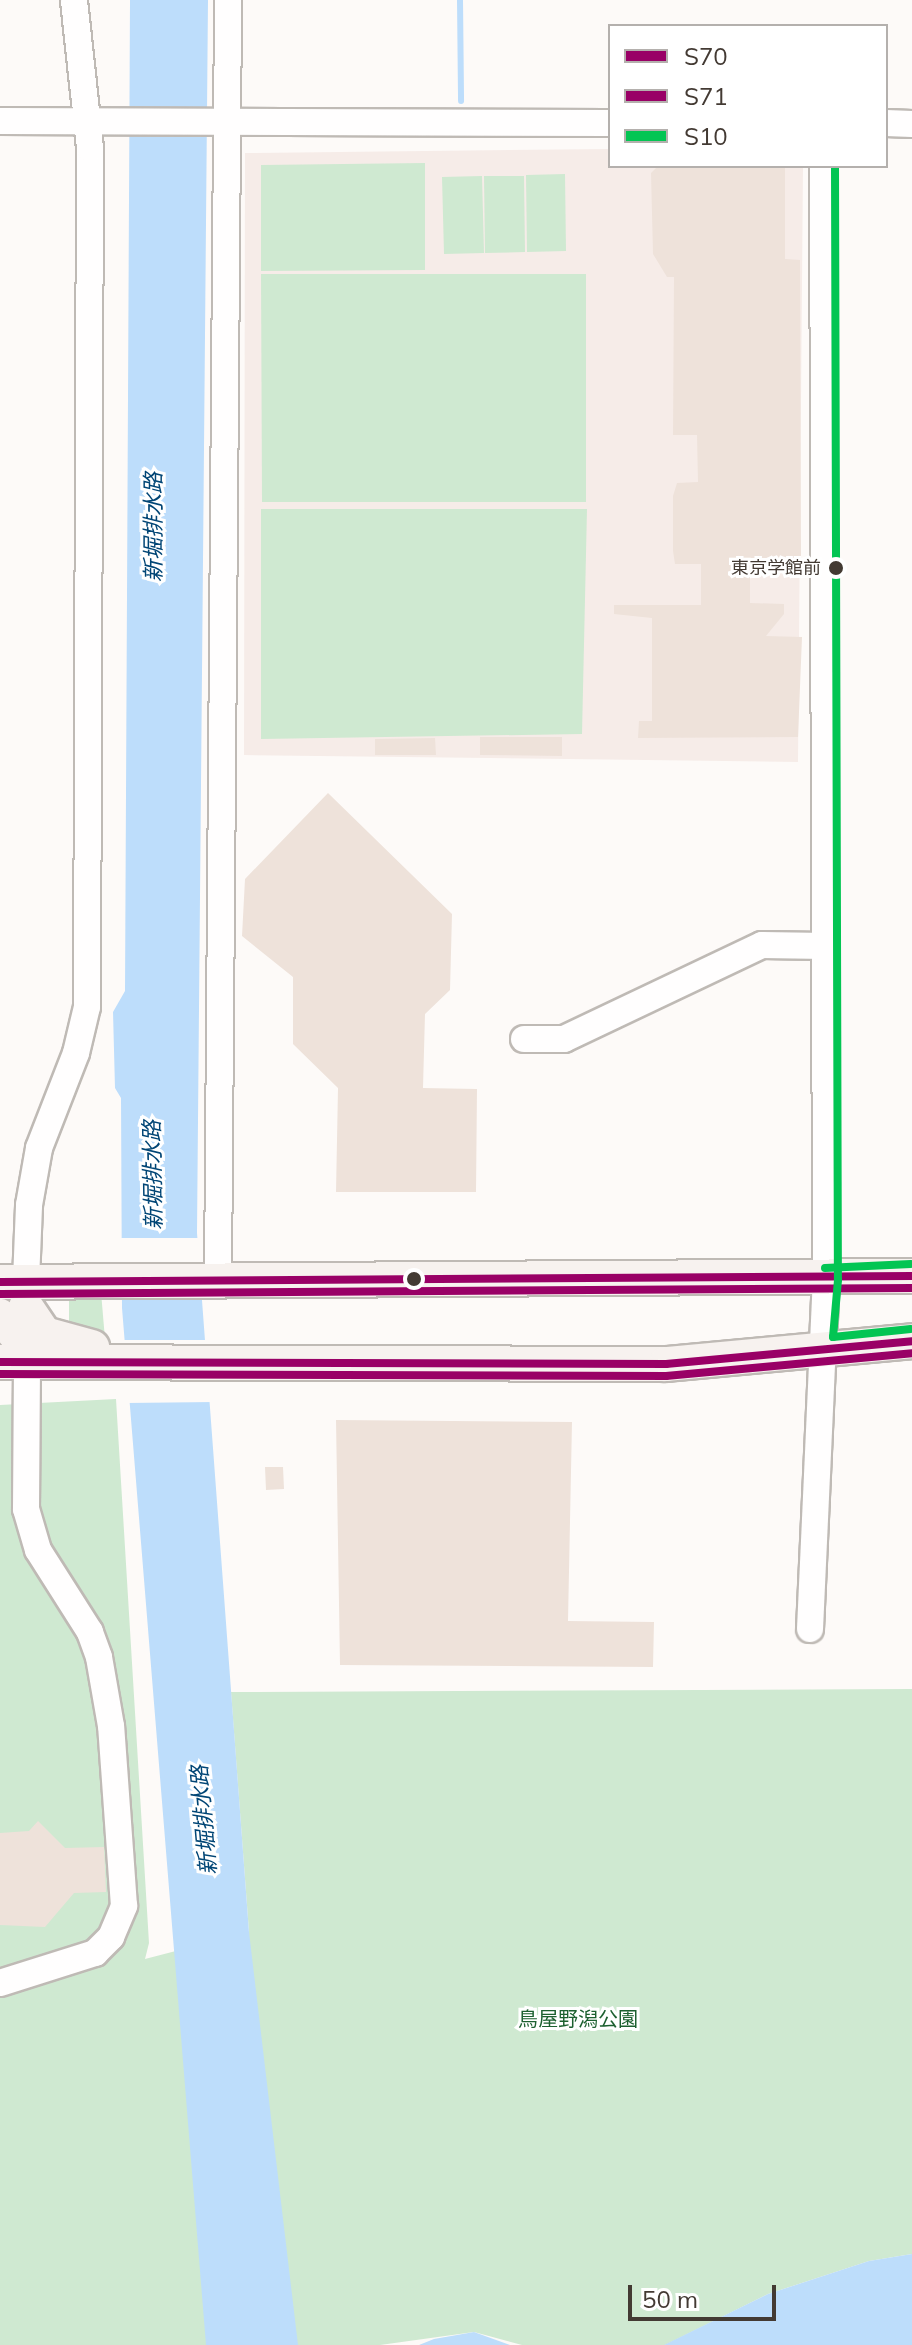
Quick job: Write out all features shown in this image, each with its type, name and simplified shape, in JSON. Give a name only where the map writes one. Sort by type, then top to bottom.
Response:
[{"type":"main road","points":[[16,1320],[95,1279],[826,1280],[912,1276]]},
{"type":"main road","points":[[16,1320],[118,1353],[208,1359],[666,1364],[912,1341]]},
{"type":"street","points":[[0,1983],[95,1953],[111,1937],[124,1906],[102,1670],[90,1632],[38,1550],[26,1509],[16,1320],[39,1148],[80,1041],[86,990],[88,122],[74,0]]},
{"type":"street","points":[[214,1278],[220,124],[228,0]]},
{"type":"street","points":[[0,121],[608,123]]},
{"type":"street","points":[[888,123],[912,124]]},
{"type":"street","points":[[810,1629],[820,1351],[826,1280],[823,168]]},
{"type":"street","points":[[524,1039],[564,1039],[762,945],[826,946]]},
{"type":"shaded area","points":[[608,149],[608,168],[803,168],[798,762],[244,755],[245,153]]},
{"type":"green space","points":[[425,163],[425,270],[261,271],[261,165]]},
{"type":"green space","points":[[565,174],[566,251],[527,252],[526,175]]},
{"type":"green space","points":[[482,176],[484,253],[444,254],[442,177]]},
{"type":"green space","points":[[484,176],[524,176],[525,252],[485,253]]},
{"type":"green space","points":[[261,274],[586,274],[586,502],[262,502]]},
{"type":"green space","points":[[261,509],[587,509],[582,734],[261,739]]},
{"type":"green space","points":[[101,1292],[105,1339],[69,1335],[69,1297]]},
{"type":"green space","name":"鳥屋野潟公園","points":[[116,1399],[149,1943],[145,1959],[249,1932],[231,1692],[912,1689],[912,2254],[869,2261],[768,2294],[665,2345],[522,2345],[474,2332],[380,2345],[0,2345],[0,1405]]},
{"type":"water","name":"新堀排水路","points":[[130,0],[208,0],[197,1233],[249,1932],[298,2345],[206,2345],[122,1308],[121,1098],[115,1088],[113,1012],[125,991]]},
{"type":"water","points":[[912,2254],[912,2345],[664,2345],[768,2294],[869,2261]]},
{"type":"water","points":[[474,2332],[510,2345],[419,2345],[434,2339]]},
{"type":"pier","points":[[118,1238],[202,1238],[206,1290],[118,1290]]},
{"type":"pier","points":[[121,1340],[209,1340],[214,1402],[126,1403]]},
{"type":"building","points":[[656,168],[785,168],[785,259],[800,260],[801,559],[750,564],[750,603],[784,604],[784,614],[766,636],[802,637],[798,737],[638,738],[639,721],[652,721],[652,618],[614,614],[614,605],[701,605],[701,564],[675,564],[673,551],[673,496],[677,483],[698,482],[697,435],[673,435],[674,277],[667,277],[653,254],[651,173]]},
{"type":"building","points":[[480,737],[562,737],[562,756],[480,755]]},
{"type":"building","points":[[435,738],[436,755],[375,755],[375,739]]},
{"type":"building","points":[[328,793],[452,914],[450,990],[425,1014],[423,1088],[477,1089],[476,1192],[336,1192],[338,1088],[293,1044],[293,977],[242,936],[245,879]]},
{"type":"building","points":[[336,1420],[572,1422],[568,1621],[654,1622],[653,1667],[340,1665]]},
{"type":"building","points":[[265,1467],[283,1467],[284,1489],[266,1490]]},
{"type":"building","points":[[38,1821],[65,1848],[104,1847],[106,1892],[74,1893],[45,1927],[0,1925],[0,1833],[29,1831]]},
{"type":"waterway","points":[[460,0],[461,101]]},
{"type":"transit line","name":"S10","points":[[835,168],[838,1280],[833,1337],[911,1329]]},
{"type":"transit line","name":"S10","points":[[825,1268],[911,1264]]},
{"type":"transit line","name":"S70","points":[[0,1282],[912,1276]]},
{"type":"transit line","name":"S71","points":[[0,1294],[912,1288]]},
{"type":"transit line","name":"S70","points":[[0,1362],[666,1364],[912,1341]]},
{"type":"transit line","name":"S71","points":[[0,1374],[666,1376],[912,1353]]},
{"type":"place","name":"東京学館前","points":[[836,568]]}]
